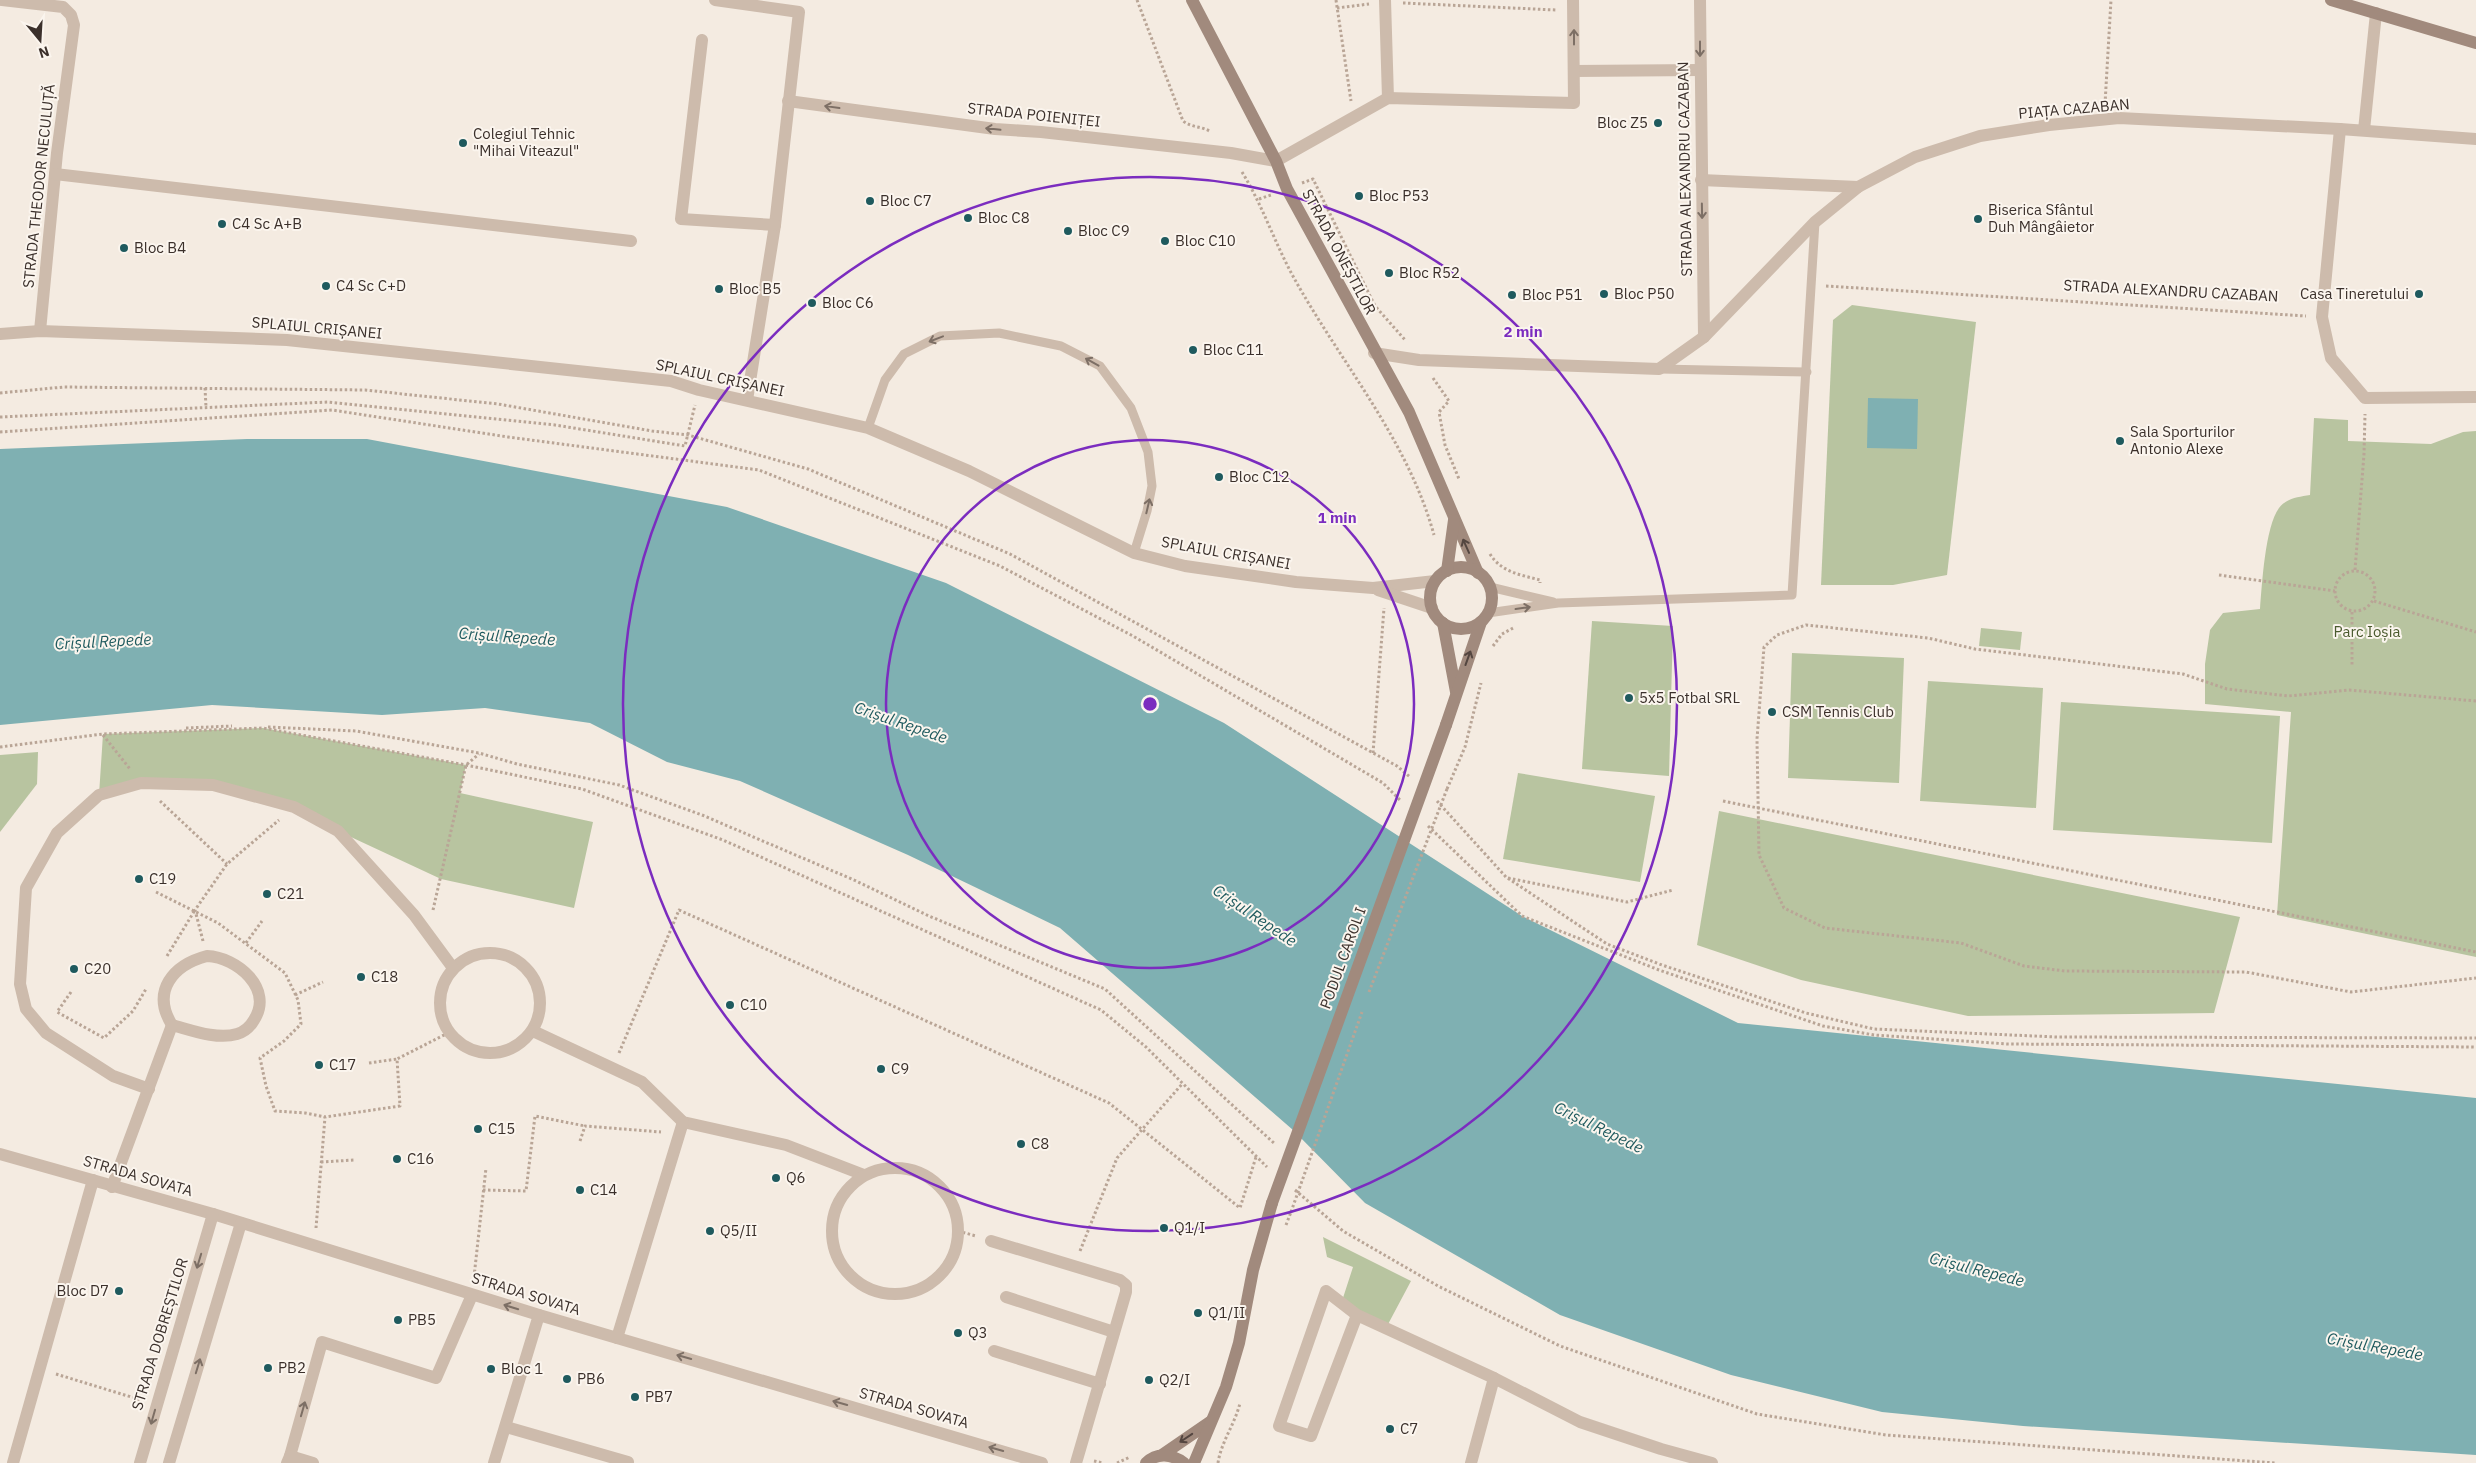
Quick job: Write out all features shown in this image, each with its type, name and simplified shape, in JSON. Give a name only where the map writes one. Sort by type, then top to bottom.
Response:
[{"type":"street","name":"STRADA THEODOR NECULUȚĂ","points":[[2,0],[63,7],[70,15],[74,25],[55,174],[40,331]]},
{"type":"street","points":[[715,0],[799,12],[775,225],[747,400]]},
{"type":"street","name":"STRADA ONEȘTILOR","points":[[1192,0],[1276,161],[1287,189],[1374,352],[1409,412],[1431,459],[1454,520],[1478,572]]},
{"type":"street","name":"STRADA ALEXANDRU CAZABAN","points":[[1700,0],[1704,337]]},
{"type":"street","points":[[2331,0],[2476,43]]},
{"type":"street","points":[[1385,1],[1388,98]]},
{"type":"street","points":[[1276,161],[1388,98],[1574,103],[1573,5]]},
{"type":"street","points":[[2376,13],[2364,130],[2476,139]]},
{"type":"street","points":[[702,40],[681,219],[775,225]]},
{"type":"street","points":[[1574,71],[1700,70]]},
{"type":"street","name":"STRADA POIENIȚEI","points":[[788,101],[995,129],[1041,132],[1231,153],[1276,161]]},
{"type":"street","name":"PIAȚA CAZABAN","points":[[1858,187],[1915,156],[1980,136],[2119,118],[2364,130]]},
{"type":"street","points":[[2340,129],[2322,317],[2332,358],[2365,398],[2476,397]]},
{"type":"street","points":[[55,174],[631,241]]},
{"type":"street","points":[[1701,180],[1858,187]]},
{"type":"street","points":[[1374,352],[1419,360],[1659,369],[1704,337],[1815,222],[1858,187]]},
{"type":"street","name":"SPLAIUL CRIȘANEI","points":[[0,334],[40,331],[287,340],[671,382],[868,428],[969,471],[1134,553],[1185,566],[1381,595],[1432,608]]},
{"type":"street","name":"STRADA ONEȘTILOR","points":[[1447,571],[1454,520]]},
{"type":"street","points":[[1443,624],[1461,629],[1471,627],[1484,618],[1492,598],[1490,587],[1478,572],[1468,568],[1447,571],[1436,581],[1430,597],[1432,608],[1443,624],[1457,695]]},
{"type":"street","name":"SPLAIUL CRIȘANEI","points":[[1381,595],[1436,581]]},
{"type":"street","name":"PODUL CAROL I","points":[[1194,1463],[1226,1387],[1239,1343],[1253,1270],[1272,1203],[1484,618]]},
{"type":"street","points":[[149,1089],[114,1076],[46,1033],[26,1009],[20,984],[26,888],[57,833],[100,795],[140,783],[212,785],[294,807],[338,831],[414,915],[453,968]]},
{"type":"street","points":[[479,953],[504,954],[526,967],[539,990],[540,1009],[532,1032],[520,1044],[508,1051],[491,1054],[467,1049],[448,1034],[439,1012],[441,986],[453,968],[464,959],[479,953]]},
{"type":"street","points":[[207,956],[216,956],[232,961],[252,980],[259,997],[260,1005],[257,1016],[246,1029],[232,1035],[208,1033],[172,1025],[164,1012],[164,996],[169,981],[178,969],[192,960],[207,956]]},
{"type":"street","points":[[112,1187],[172,1025]]},
{"type":"street","points":[[532,1032],[642,1082],[681,1128],[786,1145],[864,1176],[884,1169],[911,1170],[924,1175],[941,1187],[952,1204],[958,1224],[957,1245],[949,1264],[936,1280],[918,1291],[898,1295],[876,1292],[857,1283],[842,1268],[833,1249],[831,1228],[836,1207],[847,1189],[864,1176]]},
{"type":"street","points":[[617,1338],[681,1128]]},
{"type":"street","name":"STRADA SOVATA","points":[[0,1154],[213,1214],[540,1316],[1042,1463]]},
{"type":"street","points":[[13,1463],[41,1370],[93,1180]]},
{"type":"street","name":"STRADA DOBREȘTILOR","points":[[140,1463],[213,1214]]},
{"type":"street","points":[[168,1463],[241,1223]]},
{"type":"street","points":[[991,1240],[1120,1280],[1126,1285],[1126,1292],[1076,1463]]},
{"type":"street","points":[[1357,1315],[1311,1436],[1279,1426],[1326,1291],[1357,1315],[1494,1378],[1580,1422],[1661,1449],[1712,1463]]},
{"type":"street","points":[[313,1463],[288,1460],[322,1342],[436,1378],[472,1295]]},
{"type":"street","points":[[1006,1297],[1114,1332]]},
{"type":"street","points":[[494,1463],[540,1316]]},
{"type":"street","points":[[994,1350],[1100,1384]]},
{"type":"street","points":[[1470,1463],[1494,1378]]},
{"type":"street","points":[[1162,1455],[1210,1422]]},
{"type":"street","points":[[506,1427],[628,1462]]},
{"type":"street","points":[[1146,1463],[1154,1457],[1162,1455],[1171,1456],[1184,1463]]},
{"type":"lane","points":[[1484,618],[1558,603],[1792,595],[1813,286],[1815,222]]},
{"type":"lane","points":[[868,428],[885,380],[904,354],[940,336],[999,333],[1061,346],[1100,366],[1131,408],[1148,452],[1152,486],[1147,511],[1134,553]]},
{"type":"lane","points":[[1659,369],[1807,372]]},
{"type":"lane","points":[[1490,587],[1558,603]]},
{"type":"path","points":[[1137,0],[1183,121],[1191,127],[1205,128],[1231,153],[1259,199],[1294,278],[1398,448],[1422,498],[1436,541]]},
{"type":"path","points":[[1336,0],[1353,116]]},
{"type":"path","points":[[2104,120],[2111,0]]},
{"type":"path","points":[[1337,8],[1385,1],[1573,5]]},
{"type":"path","name":"STRADA ALEXANDRU CAZABAN","points":[[1813,286],[2322,317]]},
{"type":"path","points":[[0,393],[64,386],[364,390],[498,404],[652,431],[688,435],[808,469],[1010,554],[1373,752],[1397,766],[1411,778]]},
{"type":"path","points":[[206,388],[206,407]]},
{"type":"path","points":[[0,417],[328,402],[555,425],[684,446],[699,390]]},
{"type":"path","points":[[2355,570],[2364,454],[2365,398]]},
{"type":"path","points":[[0,432],[332,410],[759,470],[1000,566],[1142,641],[1383,783],[1404,803]]},
{"type":"path","points":[[2355,570],[2368,575],[2372,580],[2376,594],[2374,601],[2365,610],[2352,612],[2341,606],[2335,592],[2341,576],[2355,570]]},
{"type":"path","points":[[2219,575],[2335,592]]},
{"type":"path","points":[[1373,752],[1381,595]]},
{"type":"path","points":[[2374,601],[2476,632]]},
{"type":"path","points":[[2352,612],[2352,666]]},
{"type":"path","points":[[2476,701],[2349,690],[2288,696],[2227,689],[2183,674],[1975,649],[1928,638],[1806,625],[1777,634],[1764,647],[1757,739],[1759,855],[1784,908],[1825,928],[1961,943],[2024,966],[2065,971],[2246,972],[2351,992],[2476,978]]},
{"type":"path","points":[[1368,997],[1465,747],[1481,680]]},
{"type":"path","points":[[0,747],[73,736],[213,727],[252,726],[356,731],[479,753],[517,764],[619,785],[702,815],[854,880],[929,916],[1105,989],[1281,1150]]},
{"type":"path","points":[[0,747],[103,734],[257,728],[466,765],[582,789],[723,840],[1101,1010],[1146,1047],[1268,1168]]},
{"type":"path","points":[[428,933],[466,765],[479,753]]},
{"type":"path","points":[[1433,798],[1448,810],[1506,877],[1607,944],[1662,965],[1806,1013],[1874,1029],[2057,1037],[2476,1038]]},
{"type":"path","points":[[1723,801],[2476,952]]},
{"type":"path","points":[[164,960],[195,910],[227,864],[294,807]]},
{"type":"path","points":[[1424,823],[1522,916],[1660,970],[1823,1026],[1874,1035],[2008,1044],[2476,1046]]},
{"type":"path","points":[[1506,877],[1627,902],[1674,890]]},
{"type":"path","points":[[156,892],[195,910]]},
{"type":"path","points":[[195,910],[207,956]]},
{"type":"path","points":[[612,1068],[679,910],[1109,1103],[1240,1208],[1256,1157]]},
{"type":"path","points":[[246,943],[262,921]]},
{"type":"path","points":[[295,995],[323,982]]},
{"type":"path","points":[[71,992],[57,1012],[104,1038],[133,1012],[148,986]]},
{"type":"path","points":[[1291,1212],[1364,1006]]},
{"type":"path","points":[[368,1063],[396,1059],[448,1034]]},
{"type":"path","points":[[315,1246],[325,1117],[400,1106],[396,1059]]},
{"type":"path","points":[[1074,1266],[1117,1158],[1182,1083]]},
{"type":"path","points":[[483,1190],[526,1191],[535,1116],[585,1126],[681,1128]]},
{"type":"path","points":[[580,1141],[585,1126]]},
{"type":"path","points":[[321,1162],[354,1160]]},
{"type":"path","points":[[472,1295],[486,1168]]},
{"type":"path","points":[[1291,1187],[1343,1231],[1438,1286],[1560,1346],[1757,1414],[1886,1435],[2275,1463]]},
{"type":"path","points":[[41,1370],[156,1404]]},
{"type":"path","points":[[1218,1463],[1219,1452],[1237,1417]]},
{"type":"path","points":[[1118,1463],[1135,1455]]},
{"type":"green space","points":[[1852,305],[1976,322],[1947,575],[1893,585],[1821,585],[1833,320]]},
{"type":"green space","name":"Parc Ioșia","points":[[2314,418],[2348,420],[2348,441],[2431,444],[2463,432],[2476,431],[2476,957],[2277,915],[2291,712],[2205,704],[2205,664],[2210,630],[2223,613],[2260,609],[2267,542],[2274,517],[2279,508],[2286,502],[2293,498],[2310,495]]},
{"type":"green space","name":"5x5 Fotbal SRL","points":[[1592,621],[1673,626],[1669,776],[1582,769]]},
{"type":"green space","points":[[1981,628],[2022,632],[2020,650],[1979,646]]},
{"type":"green space","points":[[1792,653],[1904,658],[1899,783],[1788,778]]},
{"type":"green space","points":[[1928,681],[2043,688],[2036,808],[1920,801]]},
{"type":"green space","points":[[2061,702],[2280,716],[2272,843],[2053,830]]},
{"type":"green space","points":[[263,728],[466,765],[460,793],[593,822],[574,908],[441,879],[338,831],[294,807],[213,785],[141,783],[99,795],[103,734]]},
{"type":"green space","points":[[38,752],[37,784],[0,832],[0,755]]},
{"type":"green space","points":[[1518,773],[1655,796],[1640,882],[1503,859]]},
{"type":"green space","points":[[1719,811],[2240,917],[2214,1013],[1968,1016],[1801,980],[1697,945]]},
{"type":"green space","points":[[1323,1237],[1411,1281],[1386,1328],[1342,1301],[1353,1267],[1327,1257]]},
{"type":"water","points":[[1868,398],[1918,399],[1917,449],[1867,448]]},
{"type":"water","name":"Crișul Repede","points":[[247,439],[367,439],[727,507],[946,583],[1224,723],[1522,916],[1738,1023],[2476,1098],[2476,1455],[2023,1426],[1882,1412],[1731,1375],[1560,1315],[1365,1203],[1293,1130],[1060,928],[908,855],[740,781],[667,762],[590,723],[485,708],[382,715],[212,705],[0,725],[0,449]]},
{"type":"place","name":"Bloc Z5","points":[[1658,123]]},
{"type":"place","name":"Colegiul Tehnic \"Mihai Viteazul\"","points":[[463,143]]},
{"type":"place","name":"Bloc P53","points":[[1359,196]]},
{"type":"place","name":"Bloc C7","points":[[870,201]]},
{"type":"place","name":"Bloc C8","points":[[968,218]]},
{"type":"place","name":"Biserica Sfântul Duh Mângâietor","points":[[1978,219]]},
{"type":"place","name":"C4 Sc A+B","points":[[222,224]]},
{"type":"place","name":"Bloc C9","points":[[1068,231]]},
{"type":"place","name":"Bloc C10","points":[[1165,241]]},
{"type":"place","name":"Bloc B4","points":[[124,248]]},
{"type":"place","name":"Bloc R52","points":[[1389,273]]},
{"type":"place","name":"C4 Sc C+D","points":[[326,286]]},
{"type":"place","name":"Bloc B5","points":[[719,289]]},
{"type":"place","name":"Bloc P50","points":[[1604,294]]},
{"type":"place","name":"Casa Tineretului","points":[[2419,294]]},
{"type":"place","name":"Bloc P51","points":[[1512,295]]},
{"type":"place","name":"Bloc C6","points":[[812,303]]},
{"type":"place","name":"Bloc C11","points":[[1193,350]]},
{"type":"place","name":"Sala Sporturilor Antonio Alexe","points":[[2120,441]]},
{"type":"place","name":"Bloc C12","points":[[1219,477]]},
{"type":"place","name":"5x5 Fotbal SRL","points":[[1629,698]]},
{"type":"place","name":"CSM Tennis Club","points":[[1772,712]]},
{"type":"place","name":"C19","points":[[139,879]]},
{"type":"place","name":"C21","points":[[267,894]]},
{"type":"place","name":"C20","points":[[74,969]]},
{"type":"place","name":"C18","points":[[361,977]]},
{"type":"place","name":"C10","points":[[730,1005]]},
{"type":"place","name":"C17","points":[[319,1065]]},
{"type":"place","name":"C9","points":[[881,1069]]},
{"type":"place","name":"C15","points":[[478,1129]]},
{"type":"place","name":"C8","points":[[1021,1144]]},
{"type":"place","name":"C16","points":[[397,1159]]},
{"type":"place","name":"Q6","points":[[776,1178]]},
{"type":"place","name":"C14","points":[[580,1190]]},
{"type":"place","name":"Q1/I","points":[[1164,1228]]},
{"type":"place","name":"Q5/II","points":[[710,1231]]},
{"type":"place","name":"Bloc D7","points":[[119,1291]]},
{"type":"place","name":"Q1/II","points":[[1198,1313]]},
{"type":"place","name":"PB5","points":[[398,1320]]},
{"type":"place","name":"Q3","points":[[958,1333]]},
{"type":"place","name":"PB2","points":[[268,1368]]},
{"type":"place","name":"Bloc 1","points":[[491,1369]]},
{"type":"place","name":"PB6","points":[[567,1379]]},
{"type":"place","name":"Q2/I","points":[[1149,1380]]},
{"type":"place","name":"PB7","points":[[635,1397]]},
{"type":"place","name":"C7","points":[[1390,1429]]}]
